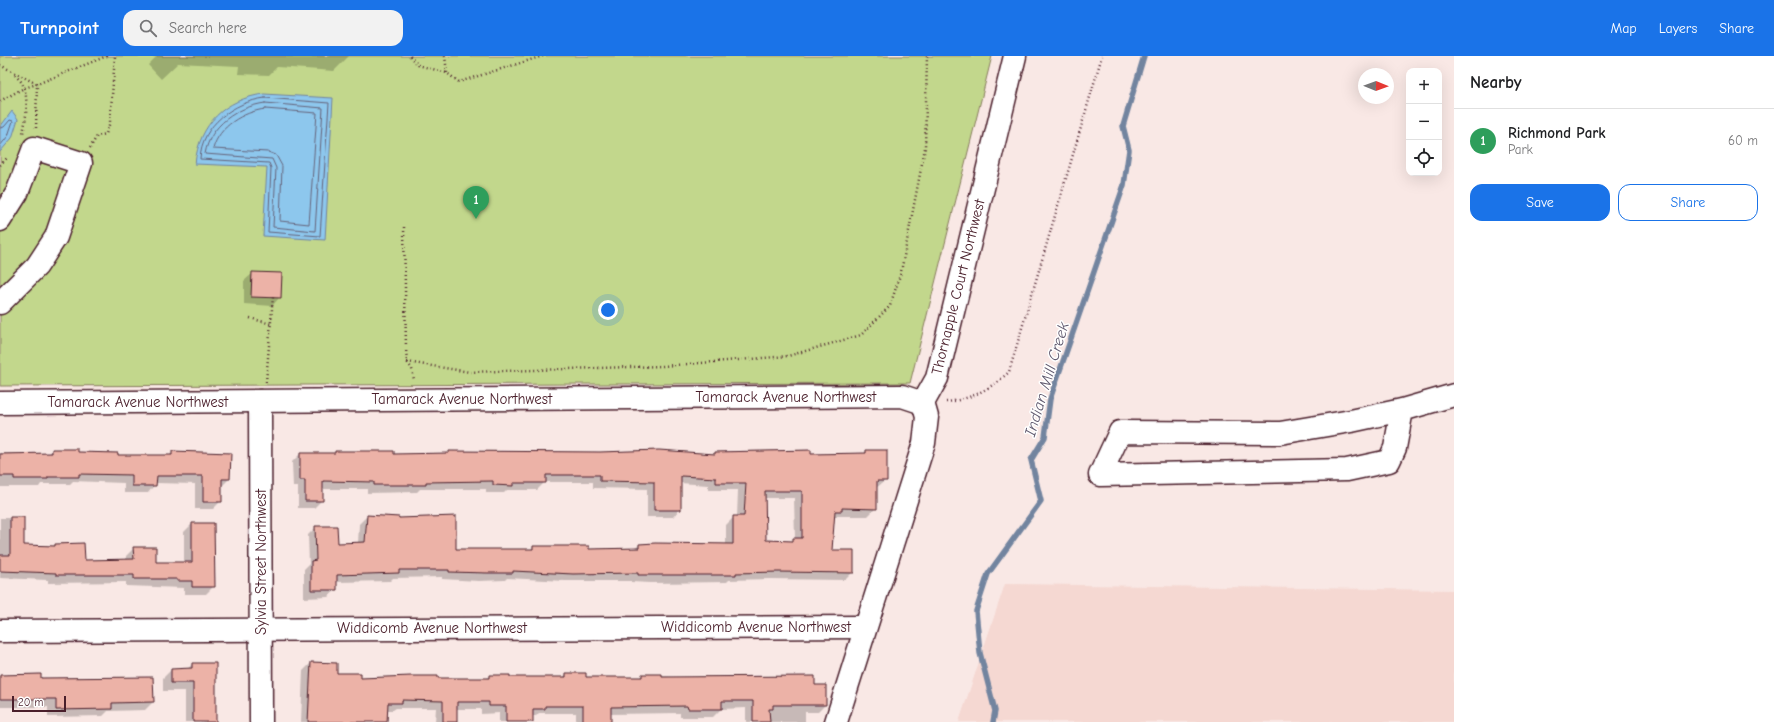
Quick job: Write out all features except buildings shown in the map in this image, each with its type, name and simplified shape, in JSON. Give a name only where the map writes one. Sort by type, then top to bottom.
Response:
[{"type":"street","name":"Thornapple Court Northwest","points":[[923,403],[937,378],[1015,56]]},
{"type":"street","points":[[0,220],[17,193],[27,143],[81,163],[56,237],[37,266],[0,303]]},
{"type":"street","points":[[1402,410],[1395,448],[1389,461],[1347,470],[1100,475],[1120,432],[1280,433],[1351,421],[1402,410],[1454,395]]},
{"type":"street","name":"Tamarack Avenue Northwest","points":[[0,402],[902,396],[923,403]]},
{"type":"street","name":"Sylvia Street Northwest","points":[[261,722],[262,401]]},
{"type":"street","points":[[836,722],[924,443],[927,417],[923,403]]},
{"type":"street","name":"Widdicomb Avenue Northwest","points":[[0,631],[261,628],[865,627]]},
{"type":"path","points":[[0,101],[24,88],[107,56]]},
{"type":"path","points":[[81,163],[97,136],[106,134],[110,122],[114,56]]},
{"type":"path","points":[[410,56],[418,65],[447,72],[459,82],[543,56]]},
{"type":"path","points":[[445,56],[447,72]]},
{"type":"path","points":[[407,362],[470,372],[663,366],[788,356],[861,335],[890,306],[902,272],[925,148],[927,56]]},
{"type":"path","points":[[923,403],[953,401],[976,395],[1010,372],[1102,56]]},
{"type":"path","points":[[0,65],[14,74],[37,84]]},
{"type":"path","points":[[14,74],[24,88],[27,143]]},
{"type":"path","points":[[27,143],[37,84]]},
{"type":"path","points":[[0,166],[11,155]]},
{"type":"path","points":[[404,227],[407,362],[414,376],[413,400]]},
{"type":"path","points":[[262,401],[273,297]]},
{"type":"path","points":[[250,318],[271,324]]},
{"type":"shaded area","points":[[1005,584],[1454,590],[1454,722],[959,722]]},
{"type":"green space","points":[[0,56],[992,56],[910,383],[0,386]]},
{"type":"water","points":[[264,94],[333,98],[325,240],[263,236],[267,167],[195,164],[202,137],[216,116],[237,101]]},
{"type":"water","points":[[12,111],[18,119],[12,138],[0,152],[0,127]]},
{"type":"waterway","name":"Indian Mill Creek","points":[[993,722],[995,711],[980,653],[976,611],[988,574],[1041,501],[1031,460],[1045,437],[1050,399],[1124,185],[1129,150],[1123,126],[1144,56]]},
{"type":"place","name":"Richmond Park","points":[[476,219]]}]
